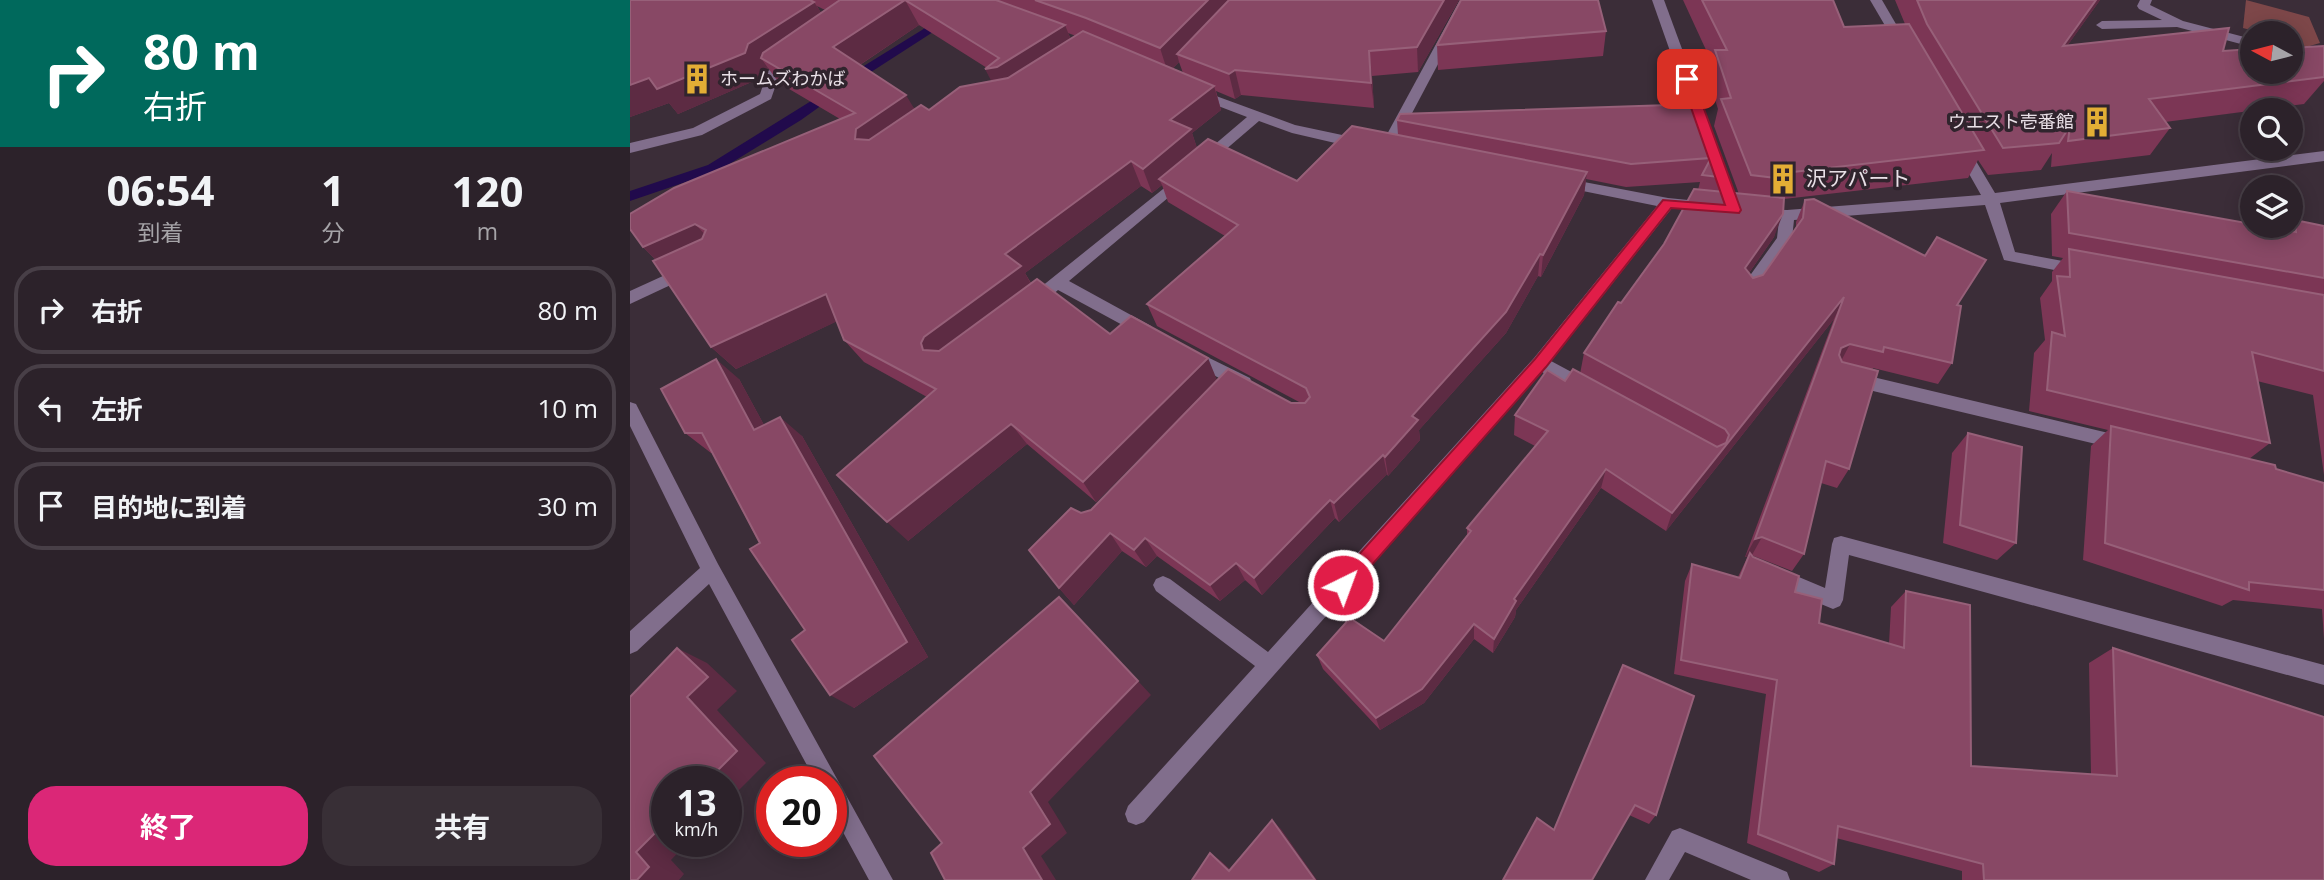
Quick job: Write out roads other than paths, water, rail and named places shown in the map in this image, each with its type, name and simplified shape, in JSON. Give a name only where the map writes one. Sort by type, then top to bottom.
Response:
[{"type":"street","points":[[1183,87],[1292,130],[1393,150],[1466,0]]},
{"type":"street","points":[[1658,0],[1710,144]]},
{"type":"street","points":[[1876,0],[1910,58]]},
{"type":"street","points":[[2146,0],[2143,6],[2179,24],[2240,40]]},
{"type":"street","points":[[2102,25],[2179,24]]},
{"type":"street","points":[[630,148],[697,132],[766,96],[773,75],[803,53]]},
{"type":"street","points":[[1015,316],[1059,283],[1256,117]]},
{"type":"street","points":[[1957,140],[1991,199],[2009,257],[2091,271]]},
{"type":"street","points":[[1747,211],[1787,215],[1991,199],[2324,156]]},
{"type":"street","points":[[1547,180],[1668,203],[1721,209]]},
{"type":"street","points":[[1136,814],[1540,363],[1668,203]]},
{"type":"street","points":[[1747,292],[1784,239],[1787,215]]},
{"type":"street","points":[[630,298],[697,267]]},
{"type":"street","points":[[1059,283],[1170,343],[1229,382],[1257,390]]},
{"type":"street","points":[[1540,363],[1601,397]]},
{"type":"street","points":[[1838,375],[2135,447]]},
{"type":"street","points":[[630,408],[711,570],[819,766]]},
{"type":"street","points":[[1763,570],[1833,600],[1841,544],[2324,675]]},
{"type":"street","points":[[630,644],[711,570]]},
{"type":"street","points":[[1163,585],[1271,666]]},
{"type":"street","points":[[847,817],[882,880]]},
{"type":"street","points":[[1656,880],[1680,839],[1779,880]]},
{"type":"waterway","points":[[850,80],[926,32],[969,0]]},
{"type":"waterway","points":[[630,196],[713,168],[797,117],[832,92]]},
{"type":"place","name":"ホームズわかば","points":[[697,79]]},
{"type":"place","name":"ウエスト壱番館","points":[[2097,122]]},
{"type":"place","name":"沢アパート","points":[[1783,179]]}]
